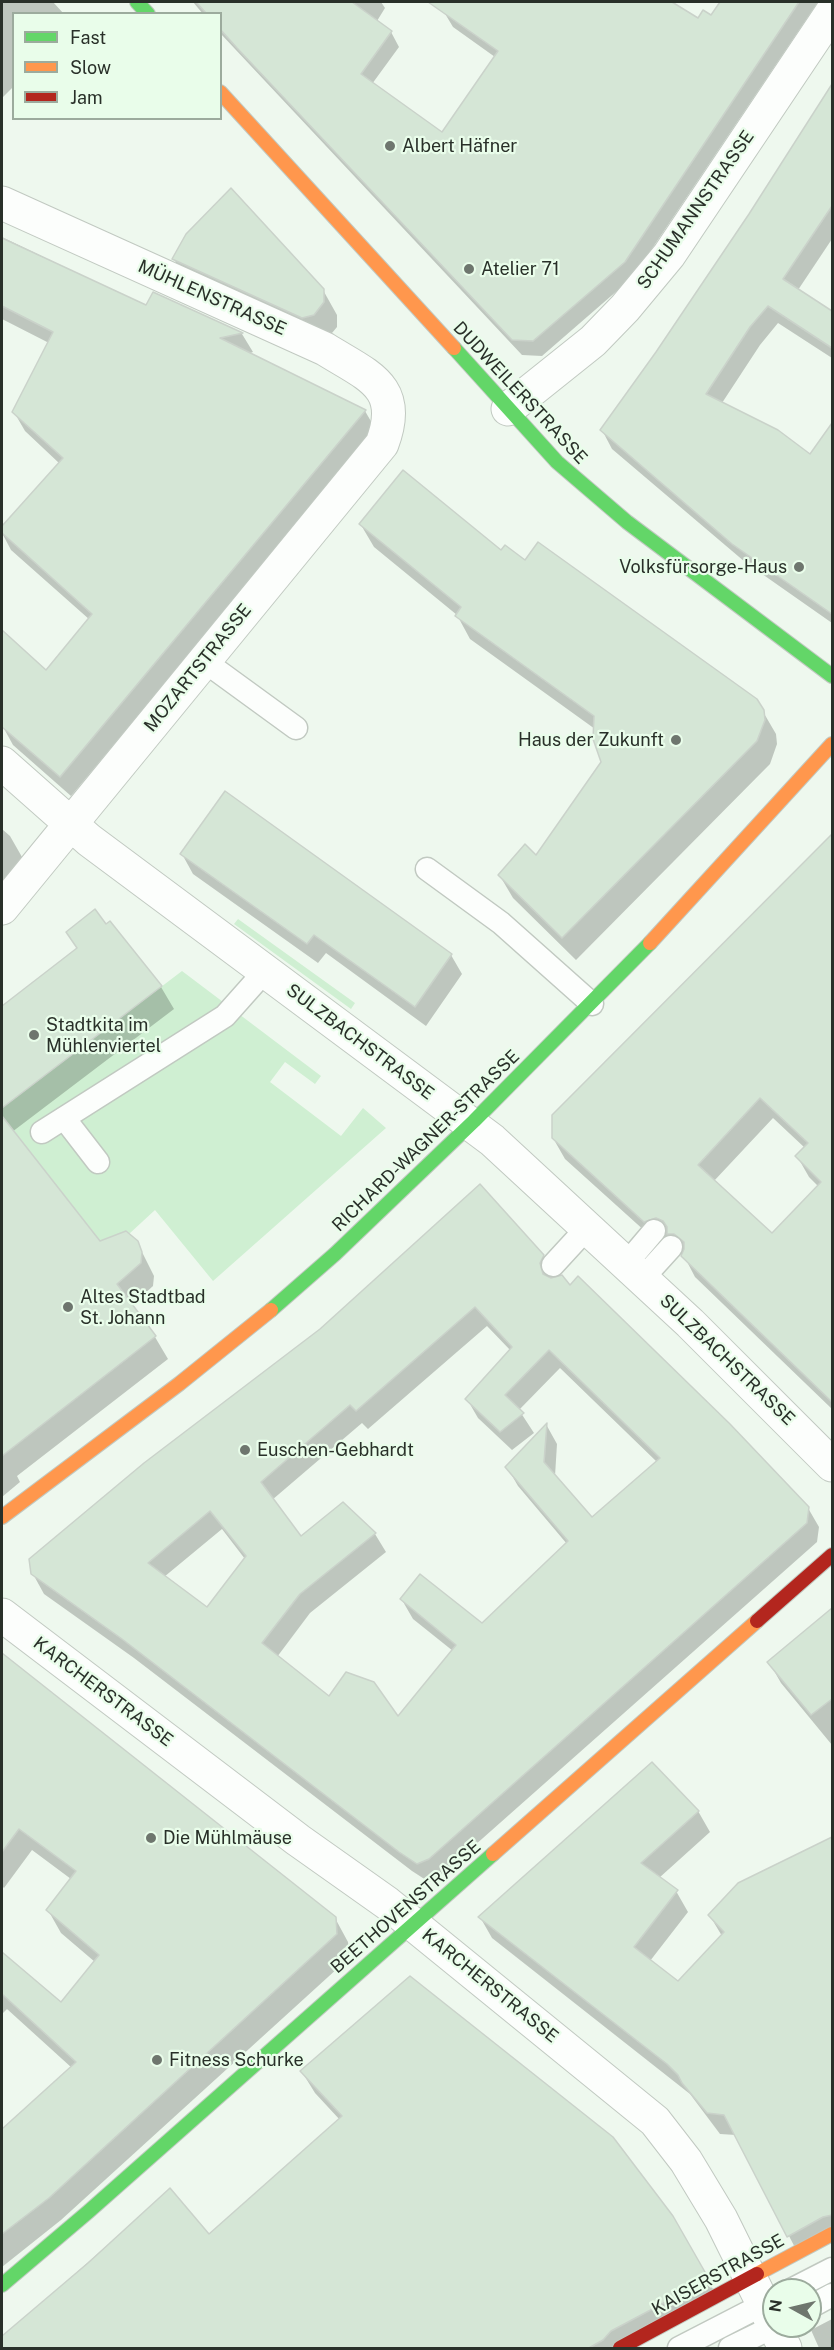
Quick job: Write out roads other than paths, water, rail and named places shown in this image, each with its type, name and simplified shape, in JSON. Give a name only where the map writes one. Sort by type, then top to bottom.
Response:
[{"type":"main road","name":"DUDWEILERSTRASSE","points":[[222,94],[322,201],[556,462],[627,522],[832,676]]},
{"type":"main road","name":"RICHARD-WAGNER-STRASSE","points":[[2,1517],[144,1411],[284,1300],[470,1125],[592,1004],[771,814],[832,744]]},
{"type":"main road","name":"BEETHOVENSTRASSE","points":[[2,2285],[88,2212],[832,1555]]},
{"type":"main road","name":"KAISERSTRASSE","points":[[794,2278],[832,2234]]},
{"type":"main road","name":"KAISERSTRASSE","points":[[620,2349],[762,2307]]},
{"type":"street","name":"SCHUMANNSTRASSE","points":[[508,409],[593,341],[625,308],[669,255],[832,12]]},
{"type":"street","name":"MÜHLENSTRASSE","points":[[2,203],[325,349],[370,377],[378,386],[385,395],[390,410],[389,425]]},
{"type":"street","name":"MOZARTSTRASSE","points":[[2,908],[382,444],[389,425]]},
{"type":"street","name":"SULZBACHSTRASSE","points":[[2,763],[71,825],[492,1140],[690,1323],[832,1464]]},
{"type":"street","name":"KARCHERSTRASSE","points":[[2,1615],[93,1686],[414,1924],[655,2121],[686,2161],[762,2289]]},
{"type":"lane","points":[[204,661],[296,728]]},
{"type":"lane","points":[[427,869],[501,923],[592,1004]]},
{"type":"lane","points":[[42,1132],[225,1016],[265,971]]},
{"type":"lane","points":[[64,1118],[98,1162]]},
{"type":"lane","points":[[553,1265],[587,1228]]},
{"type":"lane","points":[[634,1271],[654,1231]]},
{"type":"lane","points":[[634,1271],[671,1247]]},
{"type":"lane","points":[[816,2278],[832,2269]]},
{"type":"lane","points":[[680,2349],[762,2308]]},
{"type":"lane","points":[[730,2349],[762,2314]]},
{"type":"place","name":"Albert Häfner","points":[[390,146]]},
{"type":"place","name":"Atelier 71","points":[[469,269]]},
{"type":"place","name":"Volksfürsorge-Haus","points":[[799,567]]},
{"type":"place","name":"Haus der Zukunft","points":[[676,740]]},
{"type":"place","name":"Stadtkita im Mühlenviertel","points":[[34,1035]]},
{"type":"place","name":"Altes Stadtbad St. Johann","points":[[68,1307]]},
{"type":"place","name":"Euschen-Gebhardt","points":[[245,1450]]},
{"type":"place","name":"Die Mühlmäuse","points":[[151,1838]]},
{"type":"place","name":"Fitness Schurke","points":[[157,2060]]}]
